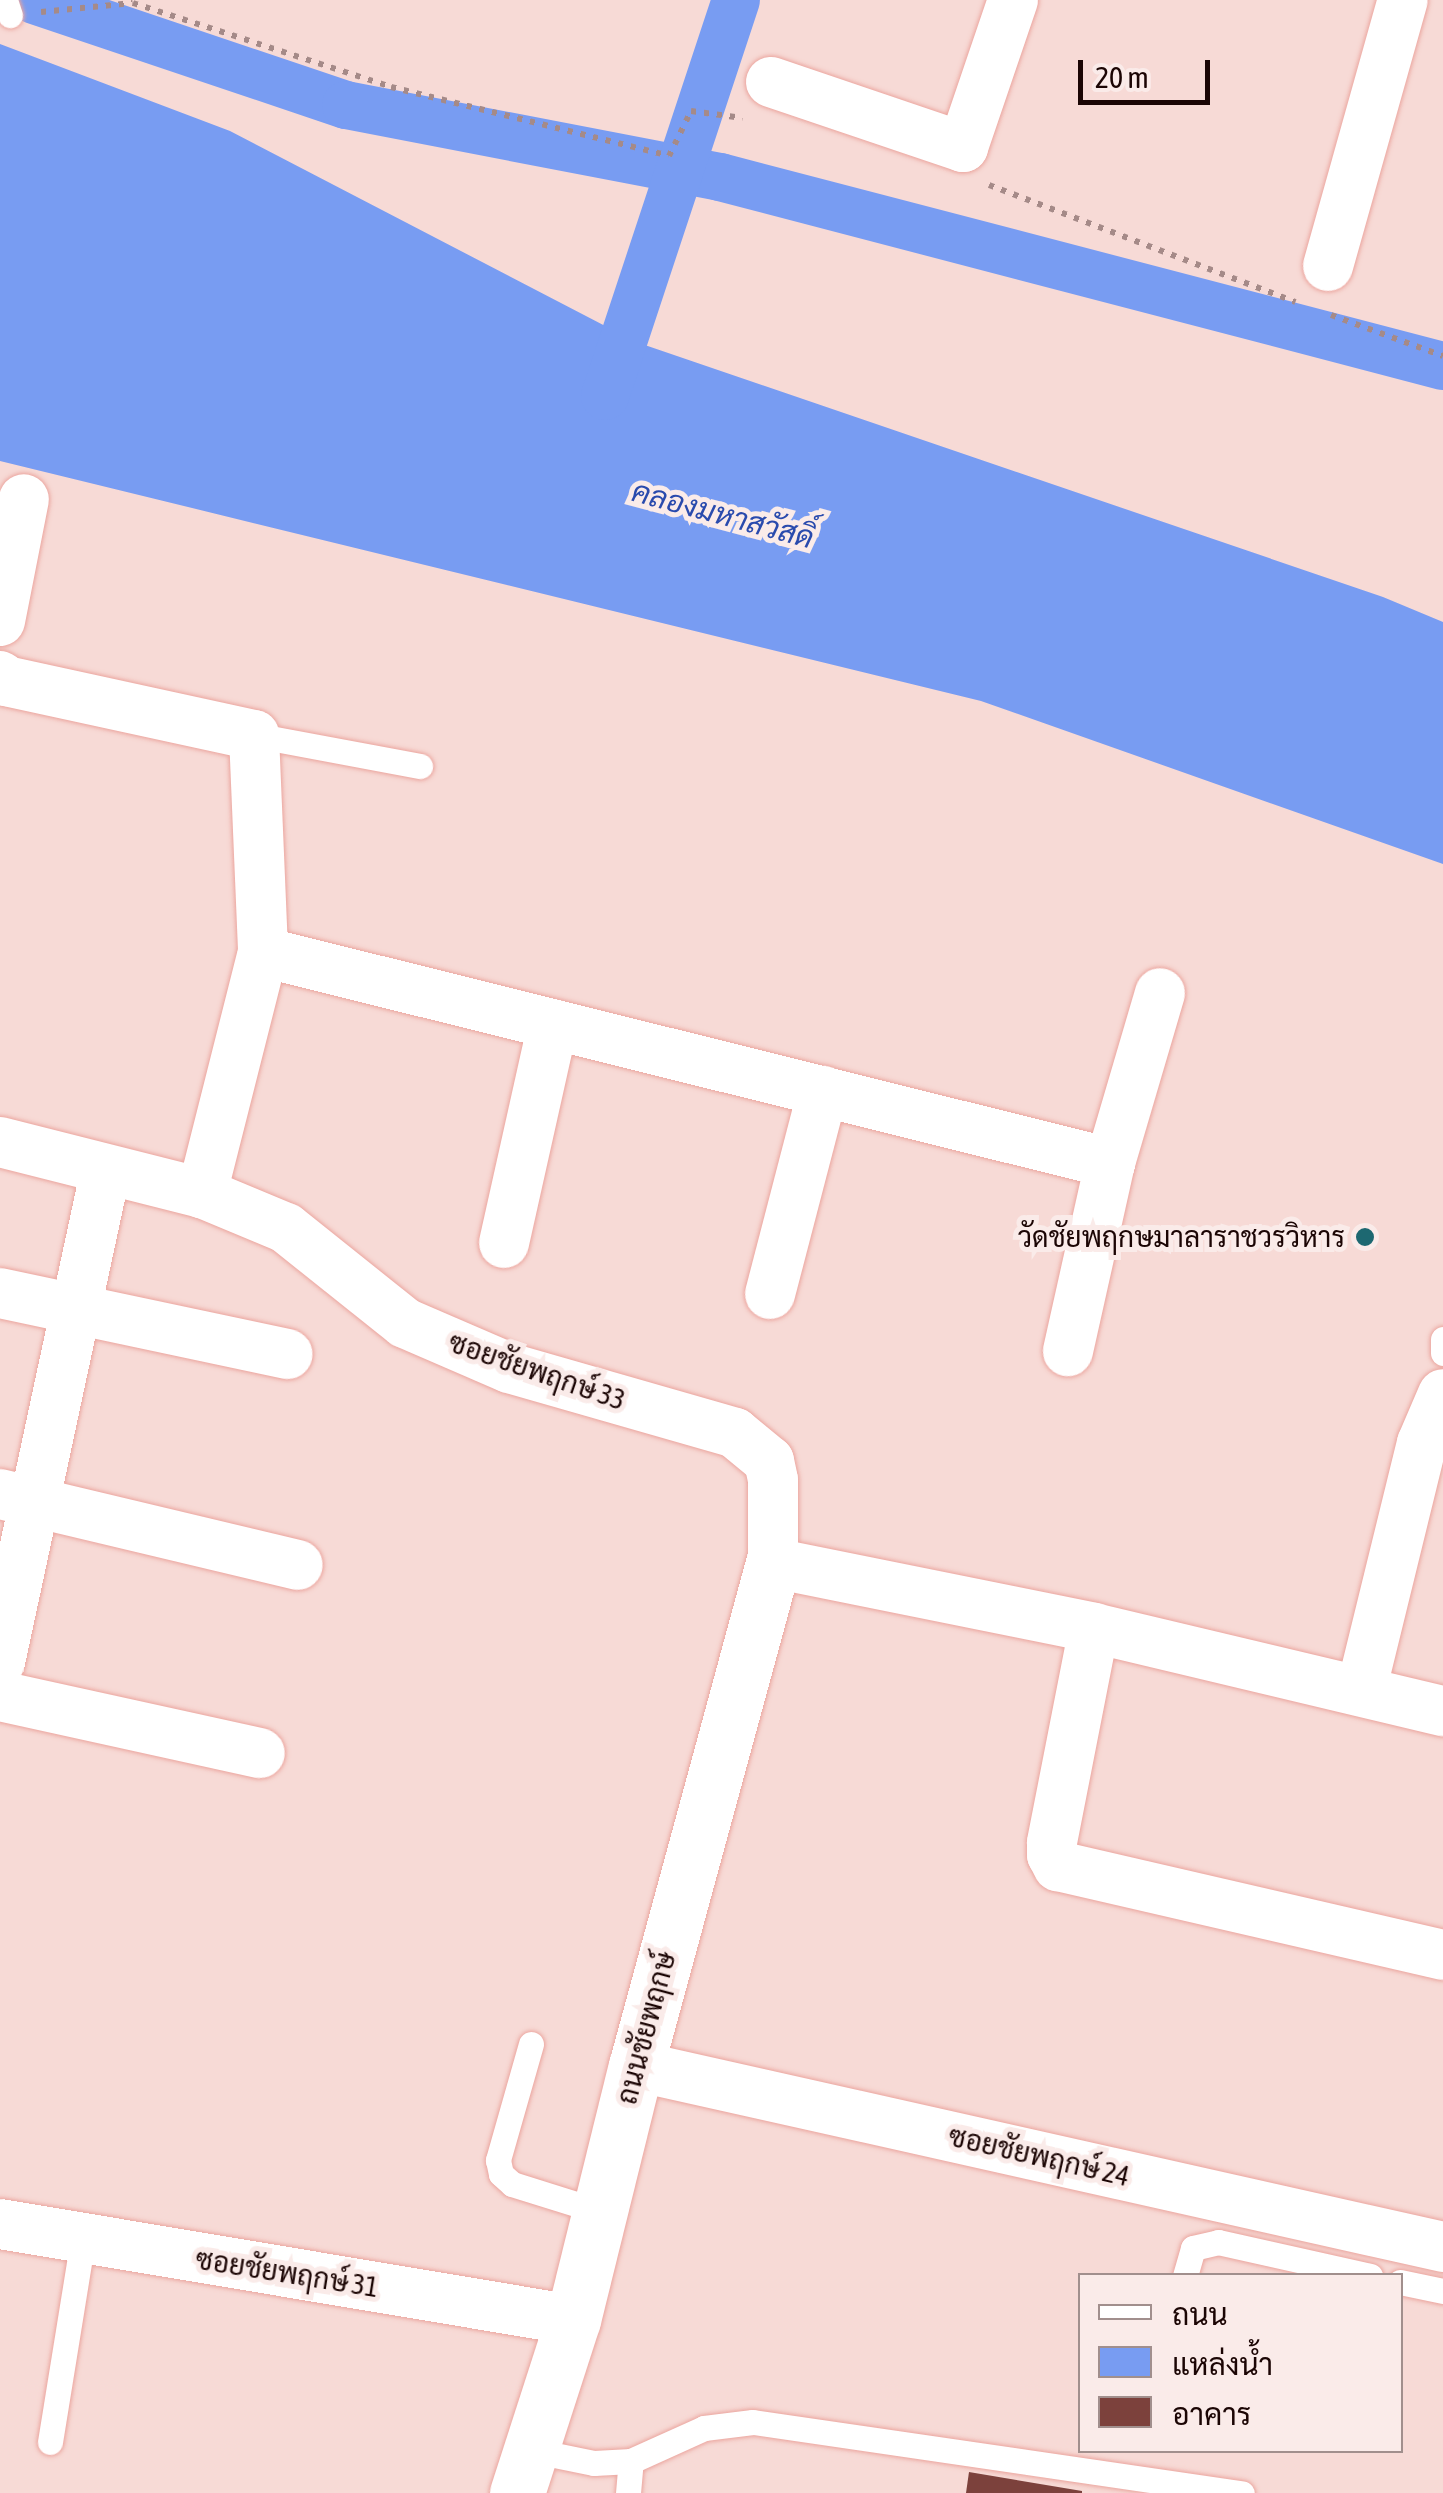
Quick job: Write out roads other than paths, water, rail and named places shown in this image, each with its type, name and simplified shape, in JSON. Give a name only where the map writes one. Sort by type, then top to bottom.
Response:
[{"type":"street","points":[[759,100],[962,147],[1012,0]]},
{"type":"street","points":[[1317,294],[1403,0]]},
{"type":"street","points":[[0,621],[24,499]]},
{"type":"street","points":[[0,676],[6,682],[254,735],[263,952],[202,1192]]},
{"type":"street","points":[[263,952],[1110,1163]]},
{"type":"street","points":[[1068,1351],[1110,1163],[1160,993]]},
{"type":"street","points":[[504,1243],[553,1024]]},
{"type":"street","points":[[770,1294],[823,1091]]},
{"type":"street","name":"ซอยชัยพฤกษ์ 33","points":[[0,1142],[202,1192],[286,1228],[405,1323],[510,1368],[736,1434],[769,1461],[773,1480],[773,1562]]},
{"type":"street","points":[[0,1662],[17,1498],[74,1310],[106,1169]]},
{"type":"street","points":[[0,1293],[288,1354]]},
{"type":"street","points":[[1361,1691],[1443,1394]]},
{"type":"street","points":[[17,1498],[298,1565]]},
{"type":"street","points":[[773,1562],[1094,1628],[1443,1712]]},
{"type":"street","name":"ถนนชัยพฤกษ์","points":[[524,2472],[573,2320],[636,2066],[773,1562]]},
{"type":"street","points":[[1094,1628],[1052,1844],[1052,1856],[1058,1866],[1443,1955]]},
{"type":"street","points":[[0,1696],[260,1754]]},
{"type":"street","name":"ซอยชัยพฤกษ์ 24","points":[[636,2066],[1443,2246]]},
{"type":"street","name":"ซอยชัยพฤกษ์ 31","points":[[0,2224],[573,2320]]},
{"type":"lane","points":[[254,735],[420,766]]},
{"type":"lane","points":[[1443,1339],[1443,1353]]},
{"type":"lane","points":[[531,2044],[498,2160],[501,2174],[512,2184],[598,2211]]},
{"type":"lane","points":[[50,2442],[83,2239]]},
{"type":"lane","points":[[1186,2273],[1193,2248],[1203,2243],[1286,2266],[1345,2273]]},
{"type":"lane","points":[[1403,2283],[1443,2291]]},
{"type":"lane","points":[[524,2472],[630,2461],[704,2428],[753,2422],[1242,2493]]},
{"type":"lane","points":[[628,2493],[630,2461]]},
{"type":"water","name":"คลองมหาสวัสดิ์","points":[[0,44],[230,131],[636,342],[1383,597],[1443,622],[1443,864],[981,701],[0,461]]},
{"type":"waterway","points":[[34,0],[346,105],[720,177],[1443,366]]},
{"type":"waterway","points":[[605,396],[736,0]]},
{"type":"place","name":"วัดชัยพฤกษมาลาราชวรวิหาร","points":[[1365,1237]]}]
